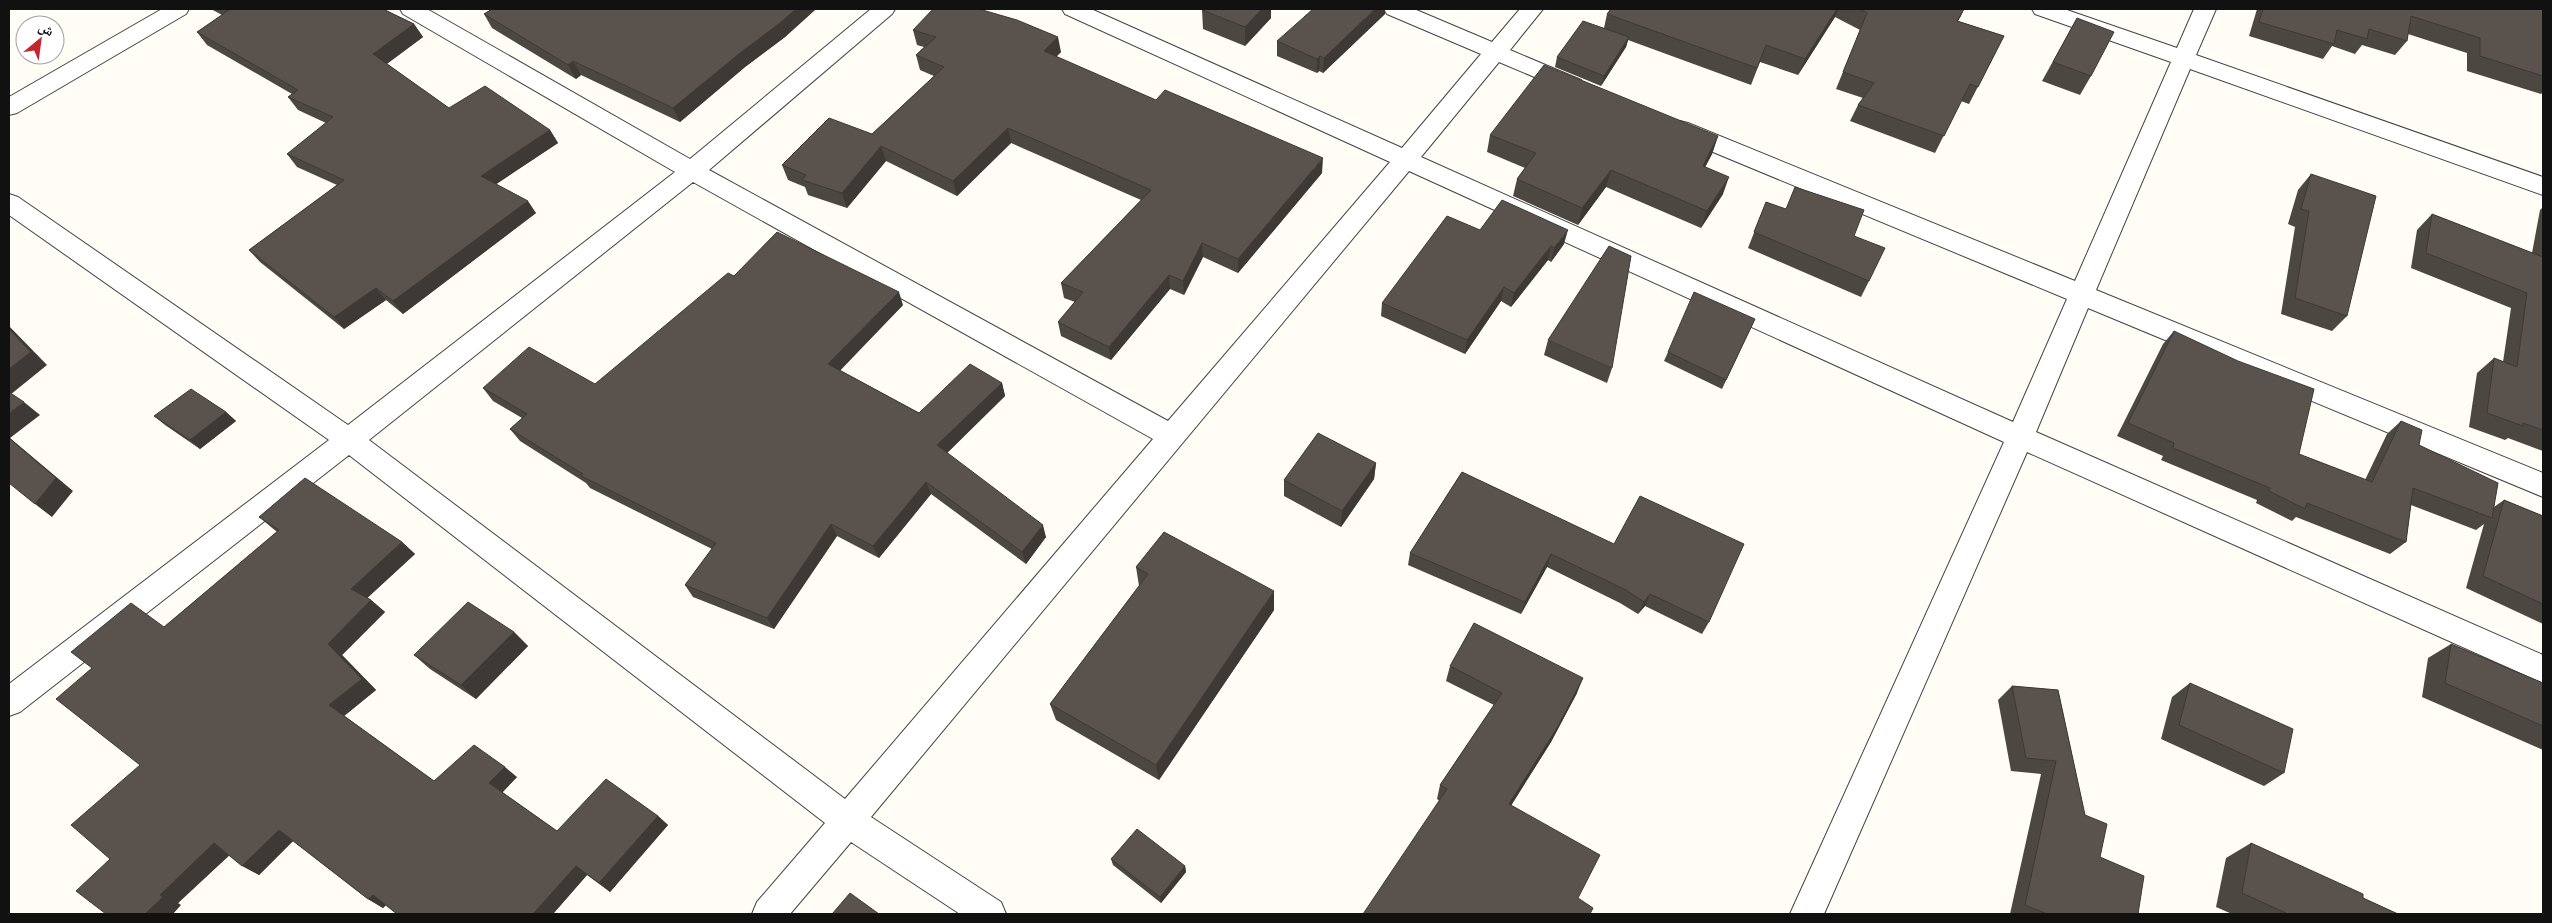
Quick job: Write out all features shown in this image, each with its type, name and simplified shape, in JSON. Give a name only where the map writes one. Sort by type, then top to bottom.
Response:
[{"type":"street","points":[[9,107],[178,9]]},
{"type":"street","points":[[411,9],[692,171],[1172,436]]},
{"type":"street","points":[[9,702],[349,440],[692,171],[884,9]]},
{"type":"street","points":[[1073,9],[2020,437],[2543,669]]},
{"type":"street","points":[[1395,9],[1495,53],[1596,94]]},
{"type":"street","points":[[769,914],[1532,9]]},
{"type":"street","points":[[2043,9],[2543,186]]},
{"type":"street","points":[[1807,914],[2020,437],[2205,9]]},
{"type":"street","points":[[1660,121],[2543,486]]},
{"type":"street","points":[[9,203],[349,440],[848,821],[989,914]]},
{"type":"building","points":[[226,9],[383,9],[414,24],[373,54],[449,108],[485,86],[550,130],[481,176],[528,201],[393,301],[376,288],[334,317],[249,250],[344,180],[287,154],[333,117],[288,97],[298,90],[197,32],[229,10]]},
{"type":"building","points":[[492,9],[796,9],[673,108],[573,61],[568,65],[484,14]]},
{"type":"building","points":[[933,9],[979,9],[1017,20],[1058,37],[1044,51],[1156,100],[1165,90],[1323,158],[1238,259],[1202,243],[1183,281],[1169,275],[1109,347],[1058,322],[1083,292],[1061,283],[1151,190],[1008,128],[953,181],[881,146],[842,193],[802,180],[806,175],[782,165],[829,118],[872,134],[944,67],[916,55],[936,37],[913,30]]},
{"type":"building","points":[[1203,9],[1262,9],[1245,27]]},
{"type":"building","points":[[1313,9],[1375,9],[1324,58],[1320,56],[1317,59],[1277,41]]},
{"type":"building","points":[[1611,9],[1837,9],[1805,59],[1766,45],[1757,68],[1607,14]]},
{"type":"building","points":[[1859,9],[1964,9],[1957,21],[2004,36],[1978,87],[1970,84],[1944,136],[1858,105],[1874,83],[1843,72],[1867,13]]},
{"type":"building","points":[[2263,9],[2543,9],[2543,76],[2480,56],[2480,38],[2411,16],[2407,41],[2369,29],[2367,39],[2337,30],[2334,44],[2259,22]]},
{"type":"building","points":[[2077,18],[2114,32],[2091,76],[2053,62]]},
{"type":"building","points":[[1583,21],[1629,37],[1604,76],[1557,57]]},
{"type":"building","points":[[1544,65],[1718,136],[1703,166],[1729,177],[1707,211],[1611,170],[1582,208],[1517,179],[1536,153],[1490,135]]},
{"type":"building","points":[[2311,174],[2376,196],[2347,316],[2295,298],[2309,211],[2301,209]]},
{"type":"building","points":[[1795,187],[1864,210],[1854,236],[1885,248],[1869,281],[1754,232],[1766,202],[1786,209]]},
{"type":"building","points":[[1502,200],[1568,230],[1554,248],[1551,246],[1514,293],[1504,287],[1467,340],[1382,303],[1447,216],[1480,230]]},
{"type":"building","points":[[2432,214],[2543,257],[2543,430],[2523,423],[2523,426],[2487,413],[2494,358],[2517,367],[2527,293],[2426,253]]},
{"type":"building","points":[[777,232],[899,292],[828,364],[919,413],[970,364],[1002,383],[937,445],[1043,525],[1022,552],[926,482],[873,546],[831,524],[767,618],[685,585],[716,543],[581,476],[583,474],[510,429],[527,414],[483,388],[529,347],[595,384],[728,273],[734,276]]},
{"type":"building","points":[[1609,246],[1631,256],[1612,368],[1548,340]]},
{"type":"building","points":[[1694,292],[1755,319],[1726,380],[1668,352]]},
{"type":"building","points":[[9,329],[31,352],[9,369]]},
{"type":"building","points":[[2174,331],[2238,361],[2314,389],[2299,454],[2372,482],[2401,421],[2422,430],[2419,445],[2498,483],[2492,518],[2413,488],[2406,542],[2307,503],[2305,509],[2269,491],[2270,488],[2173,448],[2174,443],[2128,423]]},
{"type":"building","points":[[191,389],[226,412],[190,440],[154,416]]},
{"type":"building","points":[[9,392],[24,402],[9,413]]},
{"type":"building","points":[[1318,433],[1376,463],[1342,511],[1284,480]]},
{"type":"building","points":[[9,438],[56,478],[35,504],[9,483]]},
{"type":"building","points":[[1462,472],[1614,544],[1640,496],[1744,544],[1709,622],[1650,594],[1644,602],[1626,590],[1551,554],[1525,602],[1410,553]]},
{"type":"building","points":[[305,478],[402,542],[351,589],[371,600],[328,644],[362,679],[329,705],[434,781],[474,745],[505,767],[489,783],[557,831],[606,779],[658,816],[599,883],[576,866],[533,914],[397,914],[373,895],[368,899],[279,830],[242,866],[214,843],[160,895],[163,897],[145,914],[106,914],[76,891],[110,859],[71,825],[140,765],[56,699],[92,668],[71,652],[131,603],[164,627],[279,530],[259,517]]},
{"type":"building","points":[[2504,500],[2543,516],[2543,604],[2483,576]]},
{"type":"building","points":[[1164,532],[1274,591],[1156,765],[1050,704],[1148,574],[1136,567]]},
{"type":"building","points":[[468,602],[514,632],[461,685],[414,655]]},
{"type":"building","points":[[1474,623],[1583,678],[1557,728],[1509,804],[1600,855],[1578,898],[1593,908],[1590,914],[1363,914],[1447,789],[1440,785],[1502,693],[1450,666]]},
{"type":"building","points":[[2451,644],[2543,683],[2543,726],[2445,683]]},
{"type":"building","points":[[2190,683],[2293,729],[2284,773],[2179,725]]},
{"type":"building","points":[[2012,686],[2058,690],[2085,815],[2107,824],[2100,857],[2144,876],[2138,914],[2047,914],[2025,905],[2056,761],[2026,758]]},
{"type":"building","points":[[1137,829],[1185,866],[1160,897],[1111,859]]},
{"type":"building","points":[[2251,843],[2363,894],[2363,898],[2398,914],[2288,914],[2242,893]]},
{"type":"building","points":[[850,893],[879,914],[832,914]]}]
